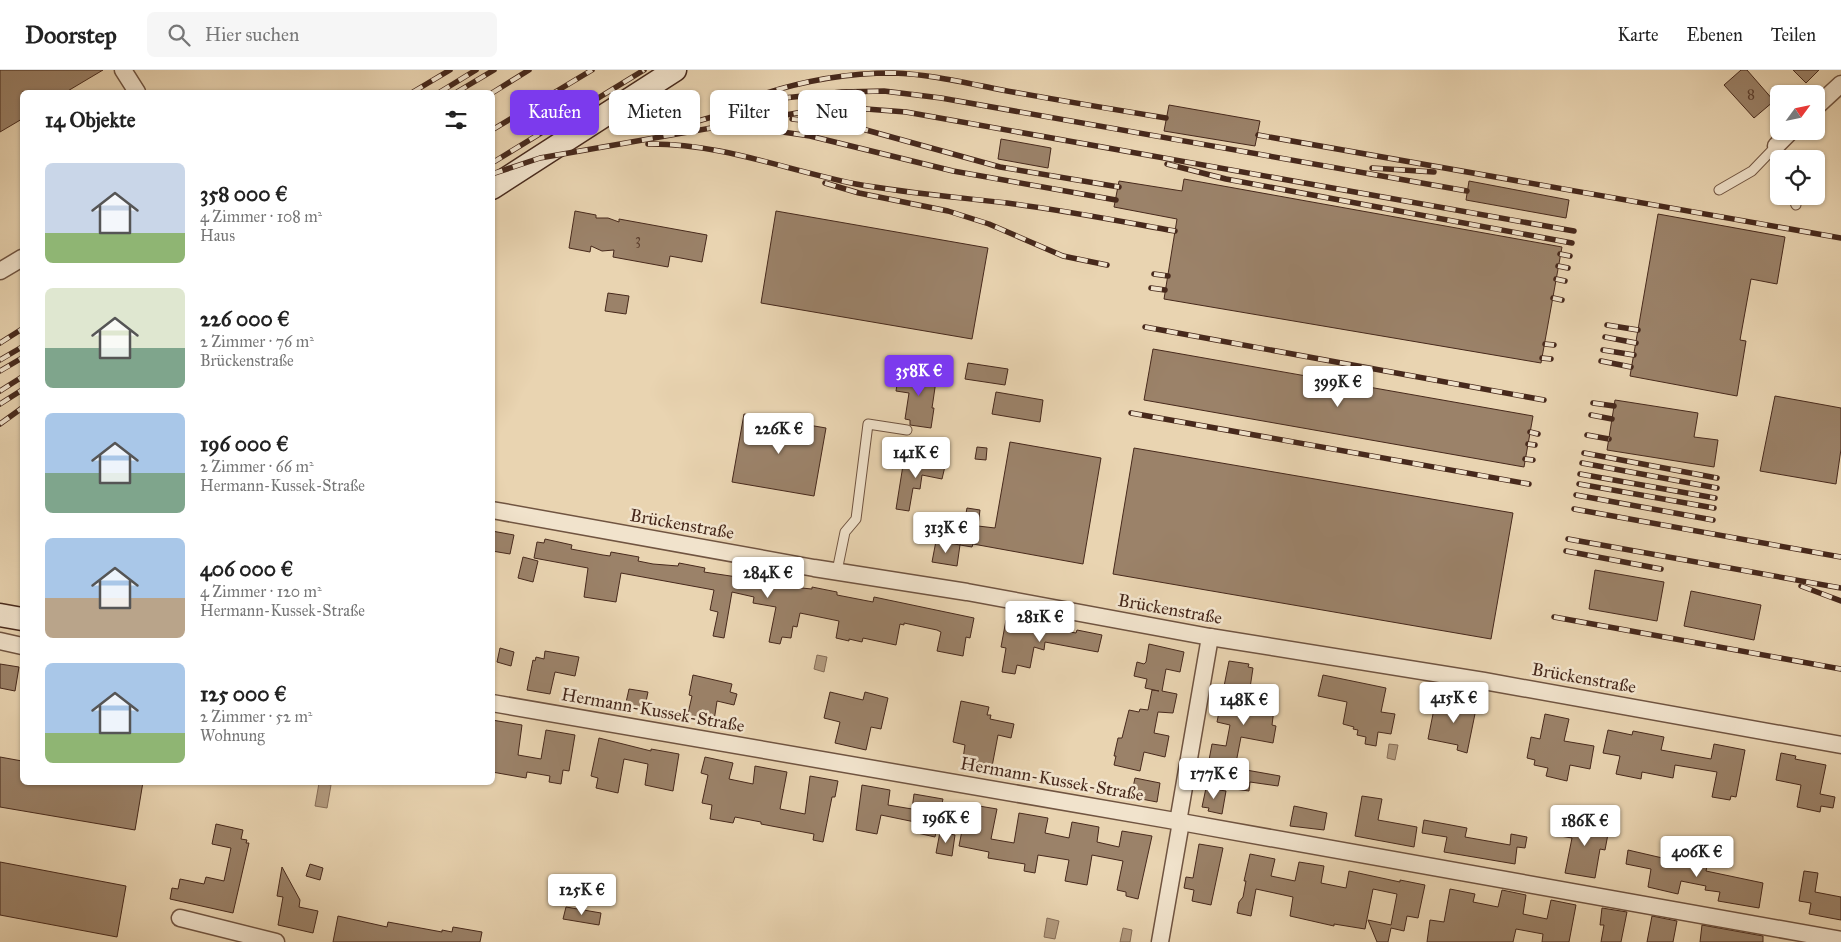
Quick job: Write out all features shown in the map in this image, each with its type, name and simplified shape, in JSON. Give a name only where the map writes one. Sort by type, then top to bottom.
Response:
[{"type":"street","points":[[123,70],[136,90]]},
{"type":"street","points":[[495,186],[675,70]]},
{"type":"street","points":[[1825,99],[1841,84]]},
{"type":"street","points":[[0,271],[20,259]]},
{"type":"street","name":"Brückenstraße","points":[[495,511],[836,571],[967,592],[1210,637],[1484,681],[1841,745]]},
{"type":"street","points":[[0,615],[20,619]]},
{"type":"street","points":[[1160,942],[1210,637]]},
{"type":"street","points":[[0,641],[20,646]]},
{"type":"street","name":"Hermann-Kussek-Straße","points":[[495,704],[1180,822],[1841,940]]},
{"type":"street","points":[[180,918],[276,942]]},
{"type":"lane","points":[[1719,190],[1752,171],[1770,158]]},
{"type":"lane","points":[[836,571],[845,532],[856,519],[868,424],[907,430]]},
{"type":"shaded area","points":[[817,655],[827,657],[824,672],[814,669]]},
{"type":"shaded area","points":[[1389,744],[1398,745],[1395,760],[1387,758]]},
{"type":"shaded area","points":[[319,785],[331,785],[327,808],[315,806]]},
{"type":"shaded area","points":[[1047,918],[1059,921],[1055,939],[1044,937]]},
{"type":"shaded area","points":[[1123,928],[1132,930],[1130,942],[1120,942]]},
{"type":"building","points":[[0,70],[103,70],[69,90],[20,90],[20,120],[0,132]]},
{"type":"building","points":[[1741,70],[1747,70],[1770,96],[1770,104],[1754,118],[1724,85]]},
{"type":"building","points":[[1793,70],[1819,70],[1806,83]]},
{"type":"building","points":[[1169,105],[1260,121],[1255,146],[1164,131]]},
{"type":"building","points":[[1001,139],[1051,148],[1048,168],[998,159]]},
{"type":"building","points":[[1184,179],[1562,247],[1541,363],[1164,299],[1177,219],[1114,207],[1119,181],[1182,191]]},
{"type":"building","points":[[1469,181],[1569,200],[1566,218],[1466,200]]},
{"type":"building","points":[[575,211],[596,215],[596,218],[608,218],[619,222],[619,219],[707,235],[702,262],[670,256],[668,267],[613,257],[614,250],[602,251],[591,246],[590,252],[569,248]]},
{"type":"building","points":[[776,211],[988,248],[972,339],[761,303]]},
{"type":"building","points":[[1658,214],[1785,237],[1777,284],[1751,279],[1740,340],[1746,341],[1737,396],[1630,376]]},
{"type":"building","points":[[608,293],[629,296],[626,314],[605,311]]},
{"type":"building","points":[[1153,349],[1533,416],[1524,467],[1144,400]]},
{"type":"building","points":[[968,363],[1008,369],[1005,385],[965,379]]},
{"type":"building","points":[[911,370],[937,374],[931,428],[910,425],[910,420],[905,419],[909,393],[896,391],[898,378],[909,380]]},
{"type":"building","points":[[996,392],[1043,400],[1040,422],[992,414]]},
{"type":"building","points":[[1775,396],[1841,408],[1841,449],[1836,484],[1760,471]]},
{"type":"building","points":[[1615,400],[1698,413],[1694,437],[1718,440],[1714,467],[1607,450]]},
{"type":"building","points":[[744,414],[826,428],[814,496],[732,482]]},
{"type":"building","points":[[1010,442],[1101,458],[1083,564],[973,544],[972,547],[960,545],[967,508],[980,510],[978,526],[995,528]]},
{"type":"building","points":[[977,447],[987,448],[986,460],[975,459]]},
{"type":"building","points":[[1134,448],[1513,513],[1491,639],[1113,574]]},
{"type":"building","points":[[904,459],[932,463],[933,459],[946,462],[942,479],[922,475],[920,489],[913,488],[909,511],[896,509]]},
{"type":"building","points":[[495,532],[514,535],[510,554],[495,552]]},
{"type":"building","points":[[545,539],[572,545],[571,549],[603,555],[610,556],[611,552],[639,557],[638,561],[653,564],[678,566],[679,563],[705,568],[704,572],[744,578],[745,575],[771,580],[770,583],[791,587],[812,589],[812,587],[837,592],[837,595],[873,602],[874,597],[974,618],[970,638],[966,637],[963,656],[937,651],[941,632],[904,623],[904,625],[900,624],[896,645],[863,638],[862,642],[849,639],[849,641],[836,638],[839,621],[800,613],[797,627],[793,626],[791,638],[782,637],[780,644],[769,642],[776,607],[753,603],[754,597],[732,592],[724,638],[713,636],[718,612],[710,610],[714,590],[621,573],[616,602],[584,597],[588,568],[534,558],[537,542],[544,543]]},
{"type":"building","points":[[936,541],[960,545],[957,566],[932,562]]},
{"type":"building","points":[[523,557],[538,561],[533,582],[518,578]]},
{"type":"building","points":[[1595,570],[1664,582],[1657,621],[1589,609]]},
{"type":"building","points":[[1691,591],[1761,605],[1754,640],[1684,626]]},
{"type":"building","points":[[1006,620],[1076,633],[1077,630],[1102,635],[1098,652],[1045,642],[1044,650],[1034,647],[1030,668],[1017,665],[1015,674],[1002,672],[1006,648],[1001,647]]},
{"type":"building","points":[[1149,644],[1184,652],[1180,672],[1166,669],[1162,691],[1177,694],[1173,713],[1158,712],[1154,733],[1169,736],[1165,757],[1144,752],[1140,771],[1114,765],[1116,756],[1114,756],[1118,738],[1122,738],[1129,710],[1139,712],[1140,709],[1148,710],[1152,690],[1159,691],[1145,688],[1147,679],[1134,676],[1137,662],[1144,664],[1146,662]]},
{"type":"building","points":[[500,648],[514,652],[511,666],[497,662]]},
{"type":"building","points":[[545,651],[579,657],[575,676],[555,672],[550,694],[527,690],[533,660],[535,661],[536,657],[544,659]]},
{"type":"building","points":[[1229,661],[1249,664],[1248,667],[1253,668],[1250,688],[1276,694],[1272,725],[1276,726],[1273,743],[1241,737],[1235,768],[1280,776],[1278,786],[1250,782],[1249,791],[1220,787],[1224,766],[1217,765],[1217,761],[1209,760],[1212,744],[1226,746],[1230,725],[1217,722]]},
{"type":"building","points":[[0,664],[19,667],[15,691],[0,688]]},
{"type":"building","points":[[693,675],[732,684],[730,692],[737,694],[734,705],[717,701],[714,721],[709,720],[708,722],[687,718],[692,696],[689,695]]},
{"type":"building","points":[[1323,675],[1386,688],[1381,712],[1395,714],[1391,734],[1378,732],[1376,746],[1365,744],[1366,737],[1357,735],[1358,730],[1353,729],[1354,727],[1343,724],[1347,702],[1318,696]]},
{"type":"building","points":[[629,689],[648,692],[644,711],[625,707]]},
{"type":"building","points":[[830,692],[863,700],[865,692],[888,698],[881,729],[871,727],[866,750],[835,743],[840,722],[824,718]]},
{"type":"building","points":[[1448,698],[1477,704],[1467,753],[1457,750],[1458,745],[1428,739],[1434,709],[1446,712]]},
{"type":"building","points":[[961,701],[989,707],[987,715],[991,715],[990,719],[1014,724],[1011,738],[998,735],[991,772],[962,766],[965,745],[953,742]]},
{"type":"building","points":[[1545,714],[1569,719],[1564,741],[1594,746],[1590,769],[1570,765],[1567,781],[1546,776],[1548,768],[1534,765],[1535,760],[1527,758],[1531,737],[1540,739]]},
{"type":"building","points":[[495,720],[522,725],[518,755],[541,759],[546,730],[575,735],[569,771],[563,770],[561,784],[549,782],[550,776],[527,772],[526,778],[495,773]]},
{"type":"building","points":[[1608,730],[1632,735],[1633,731],[1664,737],[1661,750],[1711,759],[1714,744],[1745,750],[1736,797],[1731,796],[1730,800],[1712,797],[1717,772],[1675,765],[1673,778],[1642,772],[1641,779],[1616,774],[1620,756],[1603,753]]},
{"type":"building","points":[[599,738],[651,751],[651,749],[679,754],[673,791],[645,785],[648,764],[624,759],[618,793],[596,788],[598,778],[591,776]]},
{"type":"building","points":[[1781,753],[1796,756],[1795,759],[1826,765],[1820,794],[1835,797],[1833,808],[1821,806],[1820,812],[1797,807],[1801,785],[1776,780]]},
{"type":"building","points":[[0,757],[20,761],[20,785],[142,785],[135,830],[0,807]]},
{"type":"building","points":[[705,757],[733,763],[729,779],[753,784],[755,766],[787,772],[780,809],[805,814],[810,776],[838,781],[835,797],[832,797],[823,842],[813,840],[814,834],[761,824],[761,822],[735,817],[733,823],[710,819],[712,805],[702,803],[708,775],[701,773]]},
{"type":"building","points":[[1135,778],[1160,783],[1157,802],[1131,797]]},
{"type":"building","points":[[862,785],[890,790],[888,805],[912,809],[914,794],[943,799],[935,837],[913,832],[915,822],[881,815],[877,834],[856,830]]},
{"type":"building","points":[[1206,788],[1226,791],[1222,814],[1208,811],[1209,808],[1202,807]]},
{"type":"building","points":[[1362,796],[1382,799],[1378,820],[1417,827],[1414,847],[1355,836]]},
{"type":"building","points":[[967,804],[997,809],[991,839],[1014,843],[1019,813],[1048,818],[1045,833],[1069,838],[1072,822],[1099,827],[1097,842],[1119,847],[1122,831],[1152,836],[1138,899],[1126,896],[1126,892],[1117,890],[1123,861],[1092,855],[1087,885],[1065,881],[1069,860],[1038,855],[1035,873],[1024,871],[1025,864],[988,858],[989,852],[959,846]]},
{"type":"building","points":[[1294,806],[1327,813],[1324,830],[1290,826]]},
{"type":"building","points":[[1588,819],[1603,822],[1601,833],[1608,834],[1605,850],[1600,849],[1595,878],[1565,873],[1572,838],[1560,836],[1563,825],[1569,826],[1570,822],[1586,825]]},
{"type":"building","points":[[1424,820],[1467,828],[1465,837],[1510,845],[1511,834],[1527,837],[1525,848],[1517,847],[1515,864],[1444,852],[1447,837],[1422,833]]},
{"type":"building","points":[[216,824],[243,830],[241,839],[247,840],[246,843],[249,843],[233,913],[170,899],[172,888],[178,889],[180,879],[204,884],[206,877],[224,881],[231,848],[212,844]]},
{"type":"building","points":[[940,832],[955,835],[952,856],[936,853]]},
{"type":"building","points":[[1199,844],[1223,848],[1211,905],[1192,901],[1194,890],[1184,888],[1186,877],[1193,878]]},
{"type":"building","points":[[1628,850],[1684,863],[1687,850],[1701,853],[1700,861],[1708,862],[1706,871],[1763,883],[1759,908],[1718,901],[1720,892],[1705,890],[1706,886],[1681,881],[1678,894],[1648,887],[1651,869],[1626,864]]},
{"type":"building","points":[[1250,854],[1275,859],[1271,876],[1295,881],[1299,862],[1324,866],[1321,883],[1346,888],[1349,871],[1400,882],[1400,880],[1425,885],[1418,918],[1407,916],[1404,931],[1391,928],[1388,942],[1377,942],[1368,920],[1391,925],[1397,894],[1373,889],[1365,929],[1334,924],[1334,926],[1290,916],[1293,897],[1256,889],[1251,916],[1237,913],[1239,902],[1243,897],[1246,881],[1244,881]]},
{"type":"building","points":[[0,862],[126,886],[117,937],[0,915]]},
{"type":"building","points":[[310,864],[323,868],[320,880],[306,876]]},
{"type":"building","points":[[282,867],[300,900],[299,907],[318,911],[313,933],[278,925],[283,897],[277,896]]},
{"type":"building","points":[[1804,871],[1818,873],[1815,892],[1841,897],[1841,920],[1809,914],[1811,903],[1799,901]]},
{"type":"building","points":[[1450,889],[1475,894],[1473,902],[1498,907],[1502,890],[1526,895],[1523,914],[1547,919],[1551,900],[1576,905],[1569,942],[1542,942],[1543,934],[1516,929],[1513,942],[1427,942],[1430,920],[1444,922]]},
{"type":"building","points":[[566,907],[601,913],[599,925],[563,919]]},
{"type":"building","points":[[1602,908],[1627,912],[1621,942],[1601,942],[1604,925],[1600,925]]},
{"type":"building","points":[[338,916],[387,927],[388,922],[442,932],[442,930],[452,932],[453,927],[482,932],[480,942],[333,942]]},
{"type":"building","points":[[1652,916],[1677,921],[1673,942],[1647,942]]},
{"type":"building","points":[[1702,925],[1763,936],[1763,942],[1700,942]]},
{"type":"railway","points":[[416,90],[450,70]]},
{"type":"railway","points":[[443,90],[476,70]]},
{"type":"railway","points":[[460,90],[494,70]]},
{"type":"railway","points":[[495,91],[529,70]]},
{"type":"railway","points":[[495,128],[592,70]]},
{"type":"railway","points":[[495,161],[644,70]]},
{"type":"railway","points":[[776,90],[812,81],[852,75],[907,74],[934,77],[1166,118]]},
{"type":"railway","points":[[700,120],[774,99],[842,92],[884,91],[941,98],[1467,191]]},
{"type":"railway","points":[[495,173],[540,158],[797,113],[853,108],[906,112],[1574,231]]},
{"type":"railway","points":[[792,119],[848,125],[1000,167],[1119,187]]},
{"type":"railway","points":[[788,133],[810,136],[953,171],[1116,200]]},
{"type":"railway","points":[[1258,135],[1841,238]]},
{"type":"railway","points":[[648,144],[701,148],[753,158],[856,184],[1028,206],[1175,231]]},
{"type":"railway","points":[[1167,164],[1226,179],[1572,243]]},
{"type":"railway","points":[[1372,168],[1434,172]]},
{"type":"railway","points":[[825,183],[859,193],[948,211],[989,224],[1063,256],[1107,265]]},
{"type":"railway","points":[[1560,254],[1570,256]]},
{"type":"railway","points":[[1558,266],[1568,268]]},
{"type":"railway","points":[[1154,274],[1168,276]]},
{"type":"railway","points":[[1556,279],[1565,281]]},
{"type":"railway","points":[[1151,288],[1165,290]]},
{"type":"railway","points":[[1553,298],[1562,300]]},
{"type":"railway","points":[[1607,325],[1638,330]]},
{"type":"railway","points":[[1145,327],[1544,400]]},
{"type":"railway","points":[[0,343],[20,330]]},
{"type":"railway","points":[[1605,337],[1636,343]]},
{"type":"railway","points":[[1545,344],[1554,345]]},
{"type":"railway","points":[[0,360],[20,348]]},
{"type":"railway","points":[[1603,350],[1634,355]]},
{"type":"railway","points":[[1542,358],[1551,359]]},
{"type":"railway","points":[[0,371],[20,359]]},
{"type":"railway","points":[[1601,361],[1631,367]]},
{"type":"railway","points":[[0,391],[20,378]]},
{"type":"railway","points":[[0,404],[20,391]]},
{"type":"railway","points":[[1593,403],[1614,406]]},
{"type":"railway","points":[[0,424],[20,409]]},
{"type":"railway","points":[[1131,413],[1529,484]]},
{"type":"railway","points":[[1591,415],[1612,419]]},
{"type":"railway","points":[[1530,432],[1538,434]]},
{"type":"railway","points":[[1587,435],[1609,439]]},
{"type":"railway","points":[[1528,444],[1535,445]]},
{"type":"railway","points":[[1584,453],[1717,478]]},
{"type":"railway","points":[[1525,459],[1533,460]]},
{"type":"railway","points":[[1582,463],[1717,488]]},
{"type":"railway","points":[[1580,474],[1715,498]]},
{"type":"railway","points":[[1579,484],[1714,508]]},
{"type":"railway","points":[[1576,495],[1713,520]]},
{"type":"railway","points":[[1574,509],[1841,557]]},
{"type":"railway","points":[[1568,539],[1841,588]]},
{"type":"railway","points":[[1566,551],[1661,569]]},
{"type":"railway","points":[[1801,586],[1841,601]]},
{"type":"railway","points":[[1554,617],[1841,669]]}]
